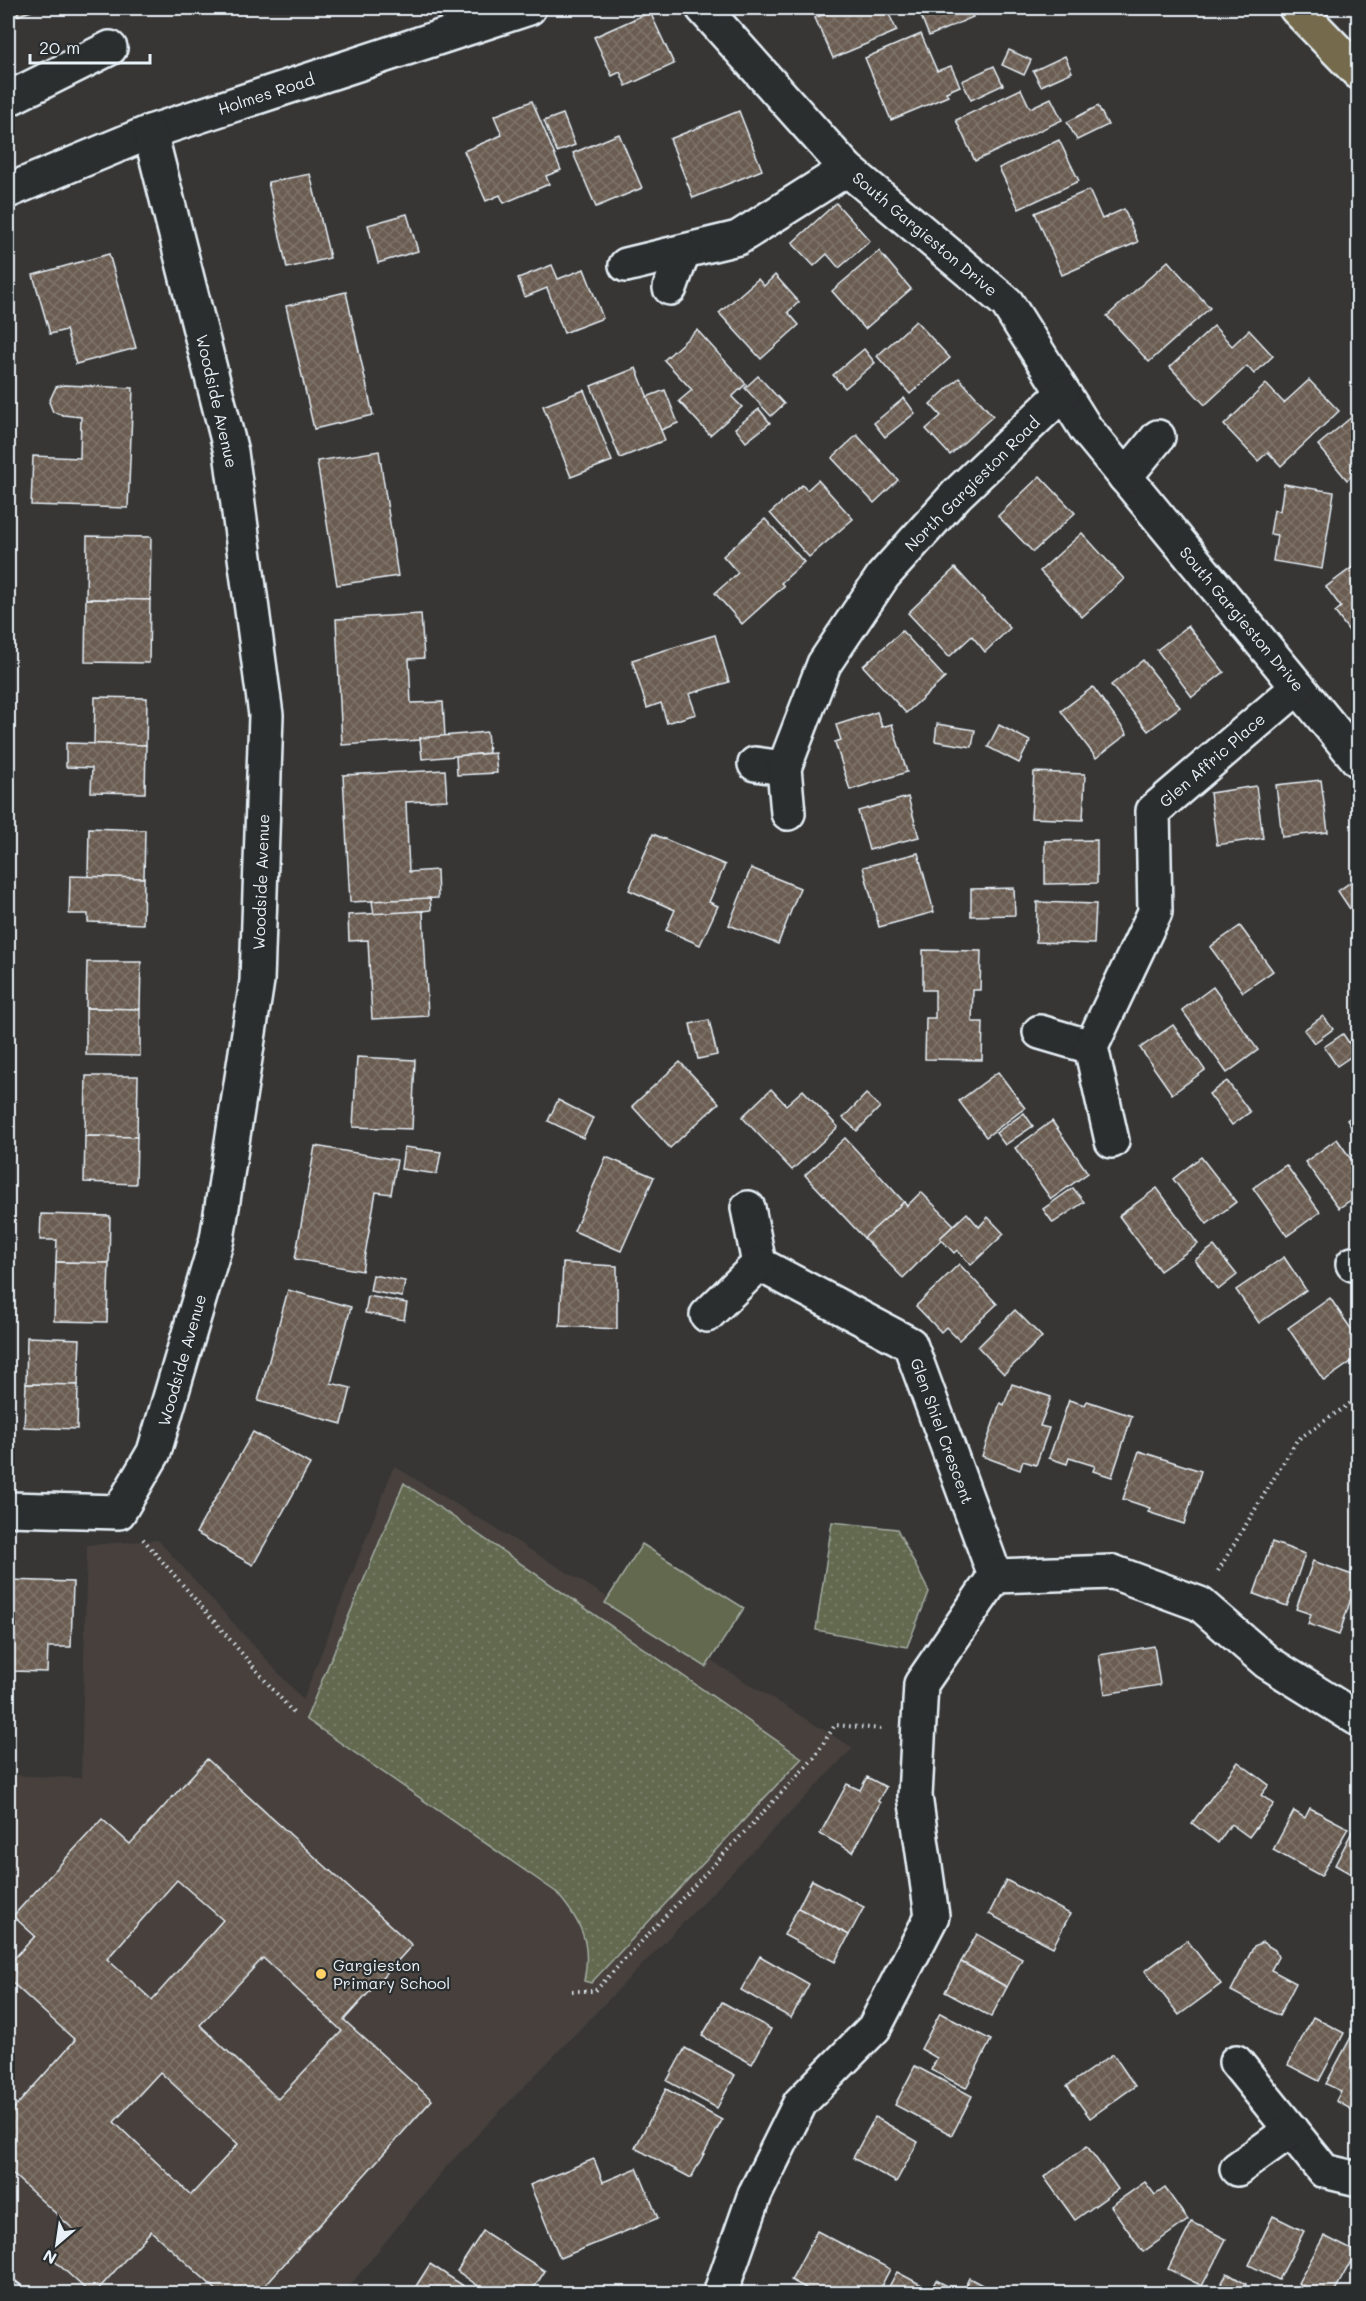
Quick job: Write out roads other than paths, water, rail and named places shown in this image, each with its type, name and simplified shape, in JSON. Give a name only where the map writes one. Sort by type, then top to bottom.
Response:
[{"type":"main road","points":[[1296,8],[1359,72]]},
{"type":"street","name":"Holmes Road","points":[[8,191],[150,132],[526,8]]},
{"type":"street","name":"South Gargieston Drive","points":[[703,8],[847,169],[1006,303],[1086,429],[1359,760]]},
{"type":"street","points":[[8,99],[110,48]]},
{"type":"street","name":"Woodside Avenue","points":[[8,1509],[119,1512],[154,1452],[217,1239],[257,981],[266,716],[231,452],[150,132]]},
{"type":"street","points":[[626,265],[738,238],[847,169]]},
{"type":"street","points":[[670,288],[683,252]]},
{"type":"street","name":"North Gargieston Road","points":[[788,813],[769,766],[824,664],[883,576],[957,494],[1063,393]]},
{"type":"street","points":[[1125,477],[1158,437]]},
{"type":"street","name":"Glen Affric Place","points":[[1091,1047],[1155,912],[1153,811],[1298,687]]},
{"type":"street","points":[[1040,1032],[1091,1047],[1112,1141]]},
{"type":"street","points":[[707,1315],[759,1264],[748,1208]]},
{"type":"street","name":"Glen Shiel Crescent","points":[[759,1264],[910,1344],[995,1576]]},
{"type":"street","points":[[720,2294],[755,2194],[800,2103],[874,2028],[932,1916],[915,1796],[921,1684],[995,1576],[1113,1572],[1200,1604],[1267,1662],[1359,1719]]},
{"type":"street","points":[[1236,2062],[1324,2171],[1359,2179]]},
{"type":"street","points":[[1237,2169],[1291,2130]]},
{"type":"lane","points":[[8,2291],[12,2294]]},
{"type":"place","name":"Gargieston Primary School","points":[[321,1974]]}]
